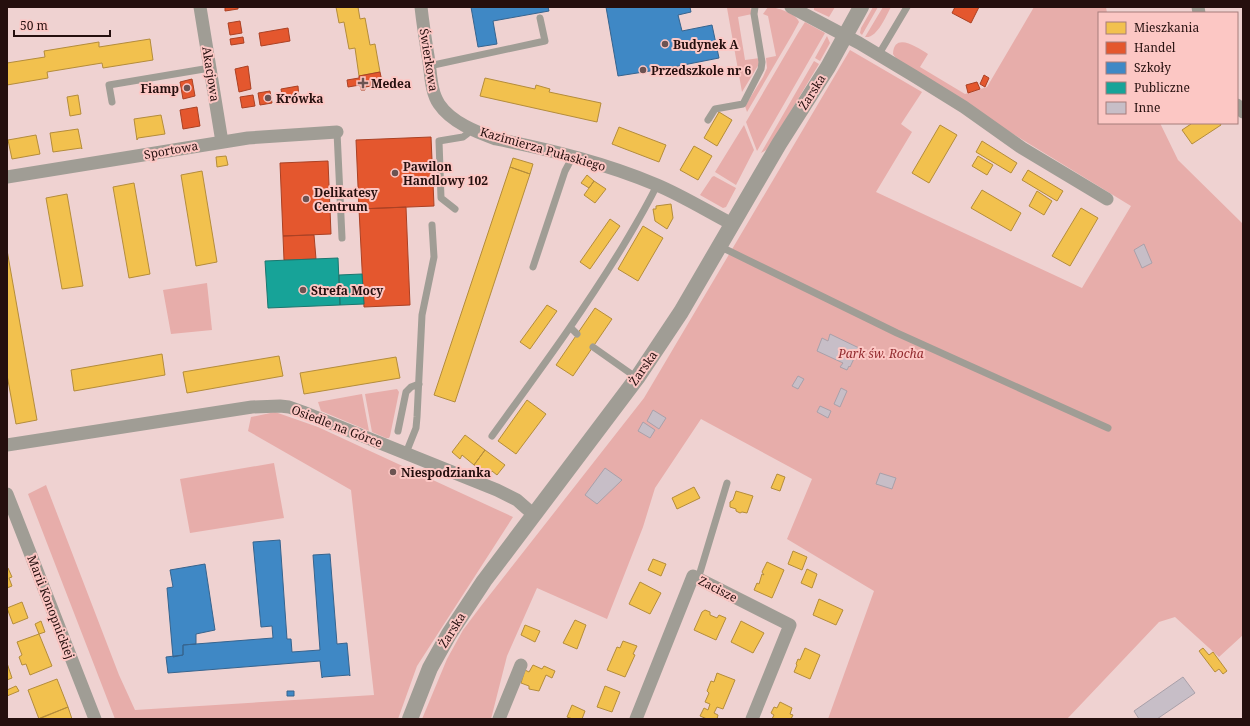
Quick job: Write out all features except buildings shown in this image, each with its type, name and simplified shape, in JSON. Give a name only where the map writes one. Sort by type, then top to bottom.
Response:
[{"type":"street","name":"Akacjowa","points":[[200,7],[222,142]]},
{"type":"street","name":"Świerkowa","points":[[421,7],[434,94],[439,105],[444,110]]},
{"type":"street","points":[[791,7],[879,54],[964,108],[1022,148],[1107,199]]},
{"type":"street","name":"Żarska","points":[[410,719],[430,668],[449,634],[480,588],[637,378],[681,312],[779,144],[828,67],[862,7]]},
{"type":"street","name":"Kazimierza Pułaskiego","points":[[444,110],[455,119],[496,139],[572,156],[657,185],[686,198],[732,224]]},
{"type":"street","name":"Sportowa","points":[[7,176],[222,142],[270,136],[337,132]]},
{"type":"street","name":"Osiedle na Górce","points":[[7,446],[252,407],[272,405],[289,407],[497,490],[517,500],[534,515]]},
{"type":"street","name":"Marii Konopnickiej","points":[[7,494],[95,719]]},
{"type":"street","name":"Zacisze","points":[[636,719],[693,576],[790,625],[752,719]]},
{"type":"street","points":[[499,719],[521,665]]},
{"type":"lane","points":[[708,120],[714,109],[742,104],[761,70],[762,62],[754,14],[755,7]]},
{"type":"lane","points":[[879,54],[907,7]]},
{"type":"lane","points":[[429,66],[545,41],[540,18]]},
{"type":"lane","points":[[112,102],[109,85],[210,68]]},
{"type":"lane","points":[[455,210],[442,198],[439,141],[463,137],[468,134],[472,128]]},
{"type":"lane","points":[[337,132],[342,238]]},
{"type":"lane","points":[[534,268],[565,171],[572,156]]},
{"type":"lane","points":[[492,436],[570,328],[601,282],[650,201],[657,185]]},
{"type":"lane","points":[[406,453],[416,428],[422,315],[434,257],[432,225]]},
{"type":"lane","points":[[719,246],[897,333],[1108,428]]},
{"type":"lane","points":[[570,328],[577,334]]},
{"type":"lane","points":[[593,347],[637,378]]},
{"type":"lane","points":[[398,431],[406,392],[411,387],[419,384]]},
{"type":"lane","points":[[698,579],[727,483]]},
{"type":"green space","points":[[750,7],[752,14],[738,17],[745,60],[760,58],[759,64],[742,92],[727,8]]},
{"type":"green space","points":[[768,7],[781,9],[790,13],[799,22],[747,112],[745,106],[767,68],[766,58],[776,56],[768,16],[763,14]]},
{"type":"green space","points":[[814,7],[835,7],[829,17],[814,10]]},
{"type":"green space","points":[[873,7],[878,7],[862,35],[860,33],[861,28]]},
{"type":"green space","points":[[883,7],[891,7],[884,21],[877,31],[869,37],[865,37]]},
{"type":"green space","name":"Park św. Rocha","points":[[1034,7],[1106,7],[1107,12],[1098,12],[1098,124],[1160,124],[1178,160],[1243,224],[1243,635],[1219,657],[1175,617],[1159,622],[1067,719],[828,719],[874,591],[787,539],[812,479],[701,419],[655,488],[643,527],[607,619],[537,588],[507,656],[491,719],[422,719],[447,659],[463,630],[644,398],[850,50],[922,92],[901,124],[912,132],[876,192],[1082,288],[1131,206],[1013,134],[897,60],[893,54],[894,47],[897,43],[907,43],[928,54],[920,67],[965,94],[987,87]]},
{"type":"green space","points":[[805,22],[825,33],[757,151],[746,122]]},
{"type":"green space","points":[[827,36],[830,43],[820,61],[815,58]]},
{"type":"green space","points":[[814,61],[819,64],[768,149],[761,153]]},
{"type":"green space","points":[[744,125],[754,150],[736,185],[715,172]]},
{"type":"green space","points":[[714,176],[736,188],[726,207],[723,208],[700,195]]},
{"type":"green space","points":[[207,283],[212,330],[171,334],[163,290]]},
{"type":"green space","points":[[397,389],[399,392],[390,436],[389,438],[386,438],[372,432],[365,394]]},
{"type":"green space","points":[[362,394],[369,431],[321,411],[318,402]]},
{"type":"green space","points":[[275,412],[318,427],[513,517],[417,666],[398,719],[115,719],[28,494],[46,485],[119,675],[135,710],[374,695],[351,490],[248,431],[251,417]]},
{"type":"green space","points":[[274,463],[284,518],[190,533],[180,479]]},
{"type":"place","name":"Budynek A","points":[[665,44]]},
{"type":"place","name":"Przedszkole nr 6","points":[[643,70]]},
{"type":"place","name":"Medea","points":[[363,83]]},
{"type":"place","name":"Fiamp","points":[[187,88]]},
{"type":"place","name":"Krówka","points":[[268,98]]},
{"type":"place","name":"Pawilon Handlowy 102","points":[[395,173]]},
{"type":"place","name":"Delikatesy Centrum","points":[[306,199]]},
{"type":"place","name":"Strefa Mocy","points":[[303,290]]},
{"type":"place","name":"Niespodzianka","points":[[393,472]]}]
